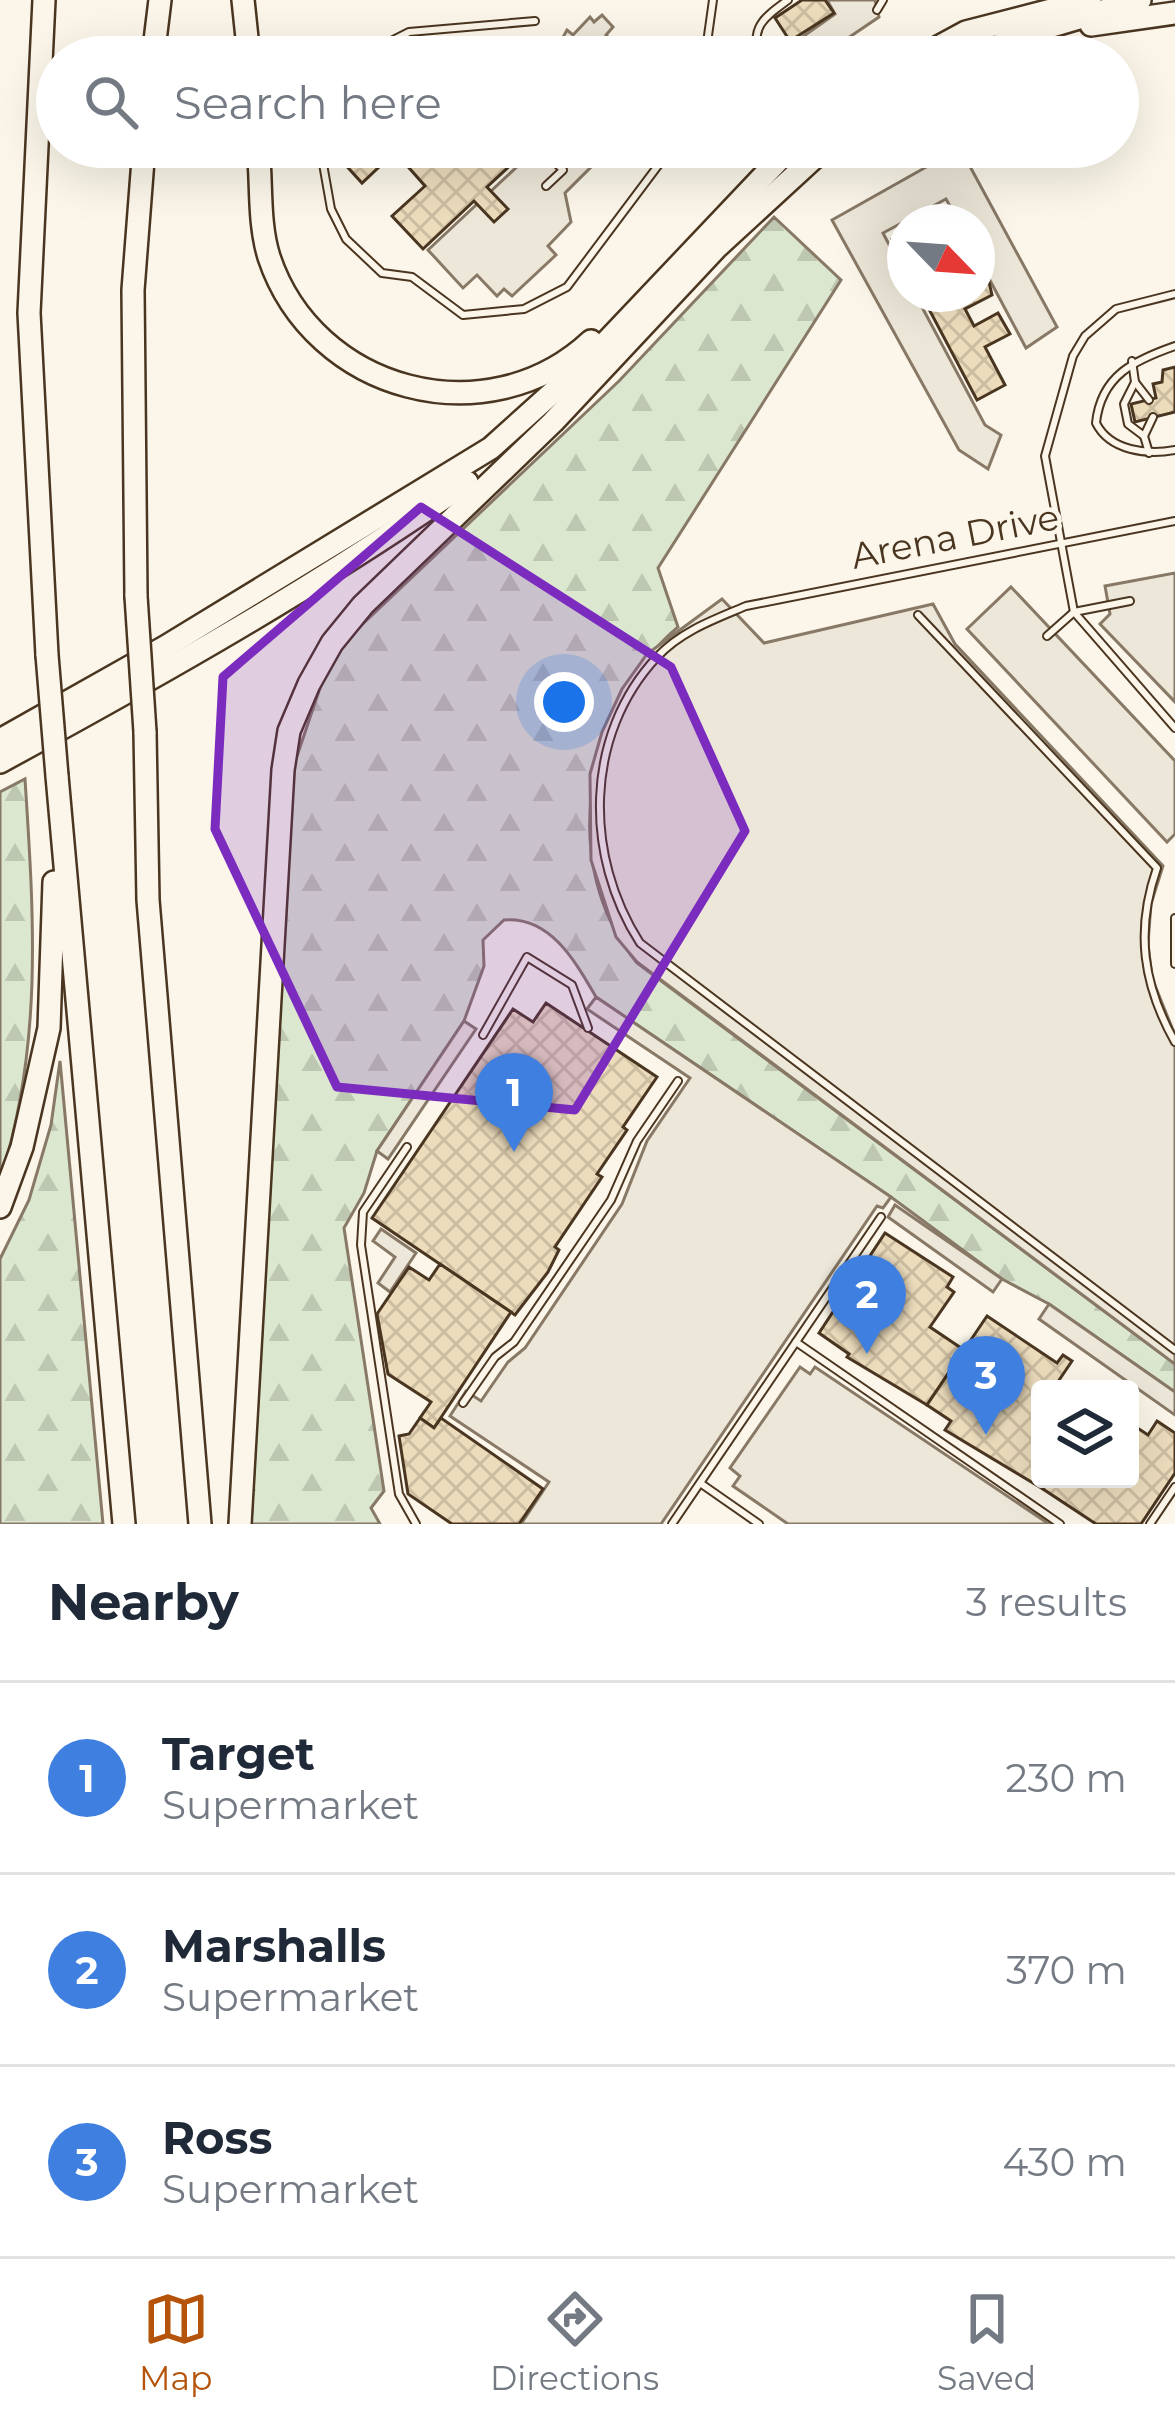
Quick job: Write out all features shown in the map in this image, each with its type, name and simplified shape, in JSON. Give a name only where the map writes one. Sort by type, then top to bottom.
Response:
[{"type":"highway","points":[[42,36],[44,0]]},
{"type":"highway","points":[[156,36],[160,0]]},
{"type":"highway","points":[[243,0],[247,36]]},
{"type":"highway","points":[[1004,36],[1061,0]]},
{"type":"highway","points":[[1023,24],[1090,0]]},
{"type":"highway","points":[[959,36],[1140,0]]},
{"type":"highway","points":[[1023,24],[1175,13]]},
{"type":"highway","points":[[36,167],[29,313],[47,655],[124,1524]]},
{"type":"highway","points":[[142,168],[133,290],[136,596],[145,731],[148,900],[200,1524]]},
{"type":"highway","points":[[260,168],[269,257],[291,299],[319,337],[355,366],[424,393],[482,394],[550,373],[801,168]]},
{"type":"highway","points":[[240,1524],[256,1189],[290,731],[332,643],[363,605],[554,422],[773,168]]},
{"type":"highway","points":[[0,740],[184,636],[491,448],[690,262]]},
{"type":"highway","points":[[0,762],[173,668],[364,554],[488,467],[690,262]]},
{"type":"highway","points":[[0,1207],[22,1147],[49,1028],[57,781]]},
{"type":"lane","points":[[708,36],[713,0]]},
{"type":"lane","points":[[757,36],[761,19],[788,0]]},
{"type":"lane","points":[[878,10],[883,0]]},
{"type":"lane","points":[[401,36],[535,21]]},
{"type":"lane","points":[[324,168],[331,209],[346,238],[382,273],[412,277],[463,315],[524,310],[567,287],[656,168]]},
{"type":"lane","points":[[546,186],[561,168]]},
{"type":"lane","points":[[1175,297],[1116,309],[1100,320],[1072,356],[1045,443],[1074,612],[1175,728]]},
{"type":"lane","points":[[1175,346],[1132,361],[1105,390],[1096,423],[1108,438],[1149,452],[1175,450]]},
{"type":"lane","points":[[1132,361],[1136,382],[1149,400]]},
{"type":"lane","points":[[1136,382],[1124,404],[1128,424],[1144,436],[1149,452]]},
{"type":"lane","points":[[1144,436],[1153,417]]},
{"type":"lane","name":"Arena Drive","points":[[1175,521],[746,605],[681,637],[658,656],[616,720],[602,762],[601,840],[628,926],[660,962],[1175,1350]]},
{"type":"lane","points":[[1047,636],[1074,612],[1130,601]]},
{"type":"lane","points":[[917,615],[1157,868],[1144,914],[1144,958],[1157,1009],[1175,1042]]},
{"type":"lane","points":[[1175,919],[1175,964]]},
{"type":"lane","points":[[482,1035],[527,957],[572,986],[588,1028]]},
{"type":"lane","points":[[463,1403],[495,1357],[514,1342],[611,1200],[637,1141],[678,1081]]},
{"type":"lane","points":[[407,1147],[363,1212],[361,1245],[399,1494],[416,1524]]},
{"type":"lane","points":[[673,1524],[881,1217]]},
{"type":"lane","points":[[795,1342],[1060,1524]]},
{"type":"lane","points":[[702,1484],[759,1524]]},
{"type":"lane","points":[[1150,1524],[1175,1487]]},
{"type":"highlighted area","points":[[421,507],[671,667],[745,831],[575,1110],[337,1087],[215,829],[223,677]]},
{"type":"green space","points":[[774,217],[841,280],[658,568],[678,627],[646,660],[621,699],[603,742],[592,788],[590,834],[596,880],[612,924],[637,963],[1175,1364],[1175,1392],[1049,1304],[1002,1279],[891,1197],[596,997],[548,934],[521,921],[504,920],[483,940],[484,966],[464,1021],[377,1151],[364,1193],[344,1228],[384,1491],[371,1508],[380,1524],[251,1524],[294,765],[323,679],[349,637],[619,381]]},
{"type":"green space","points":[[25,779],[32,931],[29,1031],[14,1130],[0,1180],[0,792]]},
{"type":"green space","points":[[60,1061],[103,1524],[0,1524],[0,1259],[29,1200],[51,1125]]},
{"type":"shaded area","points":[[827,0],[875,0],[879,17],[851,36],[804,36],[835,14]]},
{"type":"shaded area","points":[[602,15],[613,27],[607,36],[564,36],[567,30],[573,35],[590,17],[594,22]]},
{"type":"shaded area","points":[[516,168],[590,168],[565,193],[571,222],[548,246],[556,255],[512,296],[504,289],[497,296],[477,275],[463,288],[428,250]]},
{"type":"shaded area","points":[[924,168],[971,168],[990,204],[949,204],[946,199],[937,204],[887,204],[887,231],[883,233],[887,241],[887,312],[925,312],[985,425],[1001,435],[988,469],[959,450],[832,220]]},
{"type":"shaded area","points":[[995,213],[1057,327],[1026,348],[995,290]]},
{"type":"shaded area","points":[[1175,573],[1175,702],[1100,624],[1110,614],[1105,586]]},
{"type":"shaded area","points":[[1011,587],[1175,761],[1175,834],[1167,842],[967,629]]},
{"type":"shaded area","points":[[722,599],[764,643],[933,604],[955,644],[1163,866],[1151,904],[1148,944],[1152,978],[1175,1035],[1175,1364],[637,962],[616,937],[591,860],[590,774],[602,732],[622,689],[647,654]]},
{"type":"shaded area","points":[[596,997],[891,1197],[883,1208],[877,1206],[661,1524],[521,1524],[549,1482],[450,1416],[466,1391],[481,1401],[508,1362],[525,1348],[622,1204],[647,1141],[690,1078],[587,1009]]},
{"type":"shaded area","points":[[464,1021],[476,1029],[388,1159],[377,1151]]},
{"type":"shaded area","points":[[895,1205],[1002,1279],[993,1292],[888,1217]]},
{"type":"shaded area","points":[[381,1229],[416,1253],[390,1292],[378,1283],[395,1257],[373,1241]]},
{"type":"shaded area","points":[[1049,1304],[1175,1392],[1175,1415],[1139,1390],[1139,1380],[1125,1380],[1039,1319]]},
{"type":"shaded area","points":[[800,1367],[810,1374],[815,1367],[1049,1524],[788,1524],[733,1486],[740,1476],[730,1468]]},
{"type":"building","points":[[802,0],[825,0],[834,13],[798,36],[787,36],[775,18]]},
{"type":"building","points":[[348,168],[378,168],[362,183]]},
{"type":"building","points":[[409,168],[507,168],[487,187],[508,209],[494,222],[474,201],[423,249],[392,216],[425,186]]},
{"type":"building","points":[[931,312],[967,312],[974,326],[998,313],[1010,334],[985,347],[1005,385],[977,400]]},
{"type":"building","points":[[1175,367],[1175,412],[1135,422],[1131,404],[1156,398],[1153,384],[1162,382],[1163,370]]},
{"type":"building","points":[[546,1003],[657,1077],[597,1174],[602,1177],[555,1247],[559,1250],[548,1272],[515,1315],[372,1218],[513,1009],[533,1022]]},
{"type":"building","points":[[885,1233],[953,1277],[947,1287],[954,1292],[930,1327],[964,1350],[927,1405],[847,1357],[819,1333]]},
{"type":"building","points":[[440,1264],[511,1312],[434,1428],[420,1418],[431,1402],[388,1374],[377,1314],[409,1267],[429,1280]]},
{"type":"building","points":[[987,1316],[1057,1363],[1063,1355],[1072,1361],[1059,1380],[1031,1380],[1031,1482],[945,1430],[951,1421],[927,1405]]},
{"type":"building","points":[[420,1418],[434,1428],[441,1418],[543,1489],[519,1524],[452,1524],[408,1494],[399,1436],[409,1434]]},
{"type":"building","points":[[1157,1421],[1175,1433],[1175,1473],[1141,1524],[1096,1524],[1043,1489],[1139,1488],[1139,1429],[1148,1435]]},
{"type":"place","name":"Target","points":[[514,1152]]},
{"type":"place","name":"Marshalls","points":[[867,1354]]},
{"type":"place","name":"Ross","points":[[986,1435]]}]
